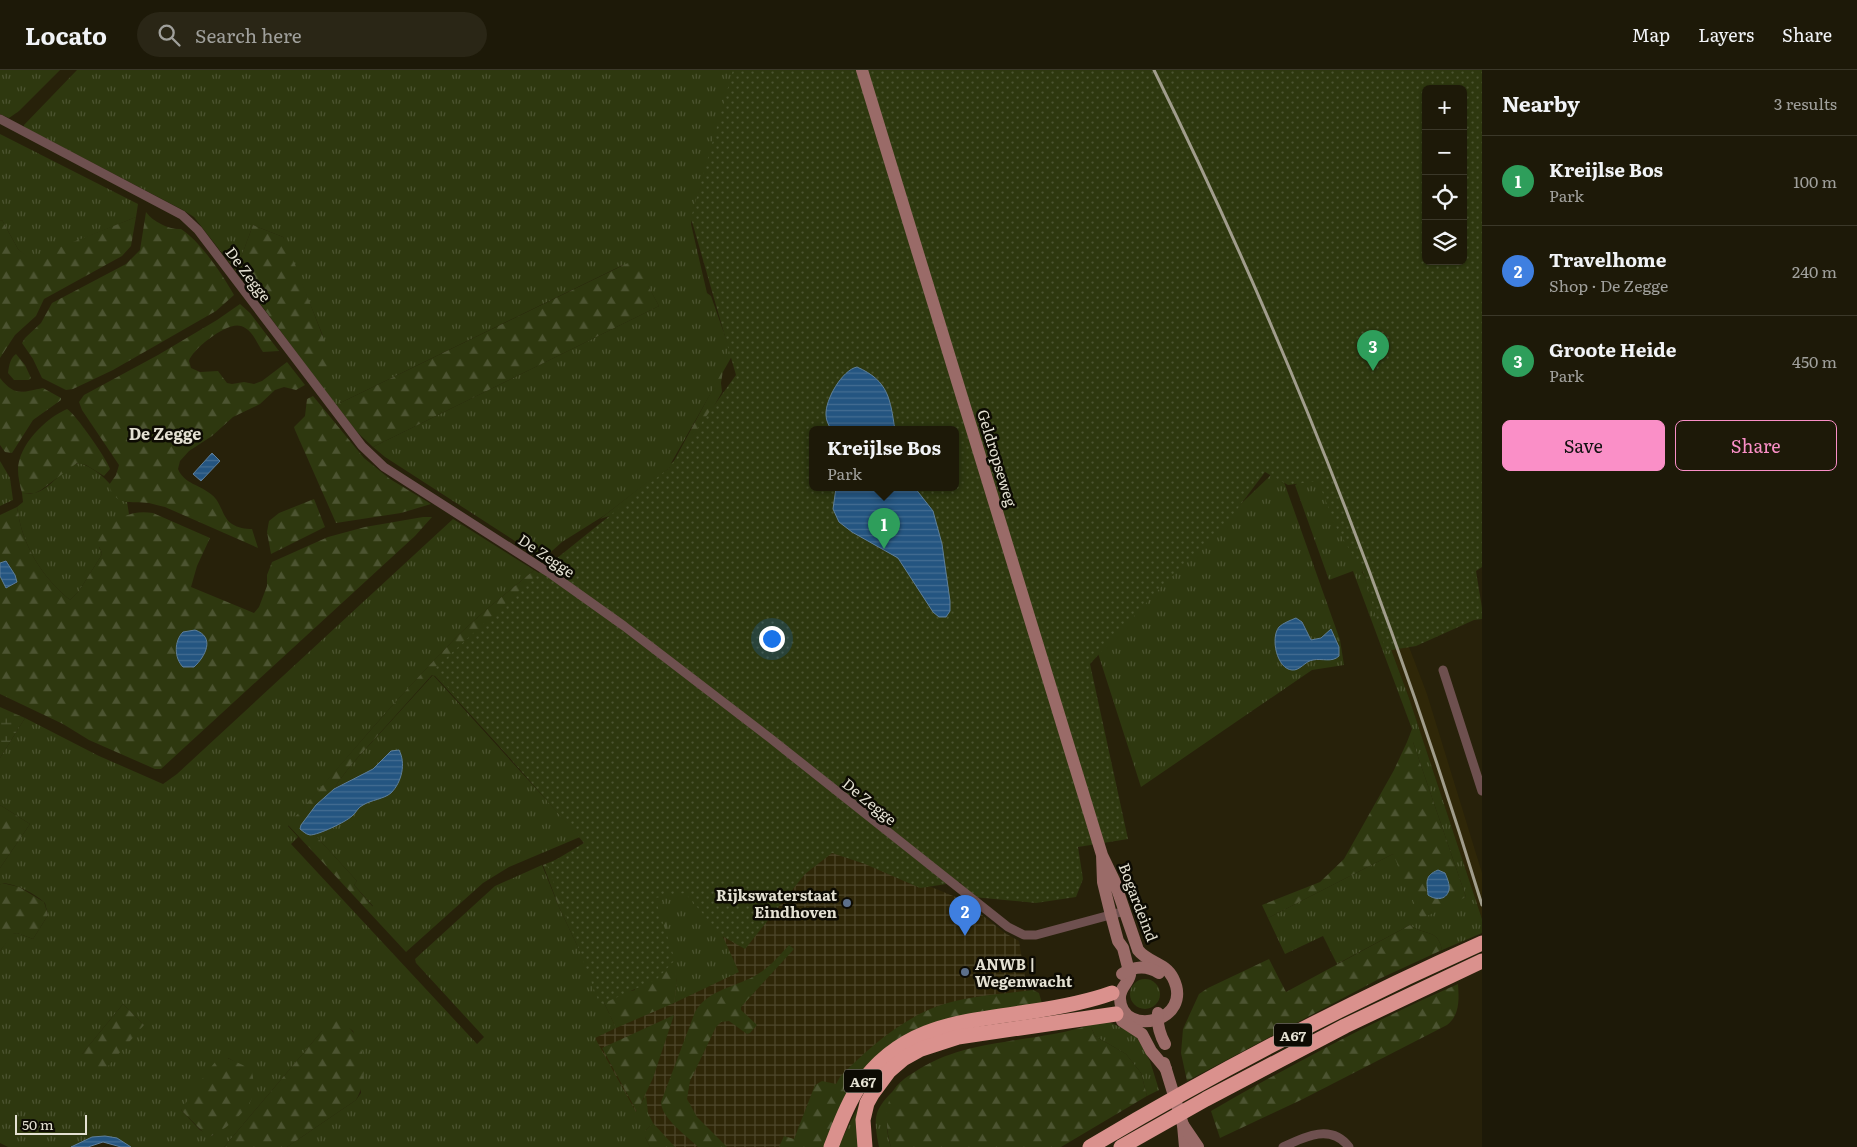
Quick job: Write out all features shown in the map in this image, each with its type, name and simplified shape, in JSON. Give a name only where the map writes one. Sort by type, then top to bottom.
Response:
[{"type":"highway","name":"A67","points":[[1121,1147],[1152,1120],[1202,1084],[1312,1025],[1482,943]]},
{"type":"highway","name":"A67","points":[[1090,1146],[1206,1099],[1345,1026],[1482,961]]},
{"type":"highway","name":"A67","points":[[865,1147],[863,1120],[867,1103],[883,1077],[911,1054],[958,1037],[1091,1016],[1094,1018],[1116,1006]]},
{"type":"highway","name":"A67","points":[[831,1147],[847,1106],[864,1079],[901,1045],[920,1035],[946,1025],[964,1021],[1044,1010],[1116,1006]]},
{"type":"main road","name":"Geldropseweg","points":[[862,70],[1102,855]]},
{"type":"main road","name":"Bogardeind","points":[[1102,855],[1114,880],[1138,950],[1146,958],[1167,969],[1172,983]]},
{"type":"main road","name":"Bogardeind","points":[[1102,855],[1103,882],[1118,941],[1118,949],[1127,971]]},
{"type":"main road","points":[[1166,1069],[1165,1044],[1162,1038],[1159,1011],[1169,998],[1169,987],[1172,983],[1160,973],[1139,967],[1127,971],[1117,981],[1116,1006],[1124,1022],[1141,1025],[1152,1032],[1166,1069],[1183,1125],[1185,1147]]},
{"type":"main road","points":[[1141,1025],[1161,1019]]},
{"type":"main road","points":[[1183,1125],[1198,1147]]},
{"type":"street","name":"De Zegge","points":[[0,119],[182,215],[198,230],[362,446],[384,467],[552,574],[624,626],[770,738],[1008,927],[1018,933],[1031,936],[1125,911]]},
{"type":"street","points":[[1444,670],[1482,791]]},
{"type":"street","points":[[1283,1147],[1310,1135],[1317,1134],[1334,1135],[1343,1140],[1349,1147]]},
{"type":"shaded area","points":[[1333,447],[1427,694],[1482,873],[1482,919],[1409,698],[1319,454]]},
{"type":"shaded area","points":[[828,845],[963,900],[1005,933],[1019,941],[1027,990],[1016,1000],[957,1012],[799,1147],[652,1147],[580,1037]]},
{"type":"green space","points":[[0,70],[60,70],[19,111],[9,118],[0,114]]},
{"type":"green space","points":[[77,70],[735,70],[691,224],[707,293],[711,296],[732,356],[670,465],[605,515],[562,542],[543,559],[385,457],[373,447],[659,306],[648,286],[623,265],[336,405],[317,380],[323,336],[283,237],[253,225],[236,271],[194,217],[24,127]]},
{"type":"green space","points":[[733,70],[1482,70],[1482,567],[1476,571],[1482,619],[1474,620],[1416,646],[1386,651],[1363,572],[1336,527],[1318,481],[1288,485],[1265,472],[1223,528],[1160,588],[1090,664],[1128,839],[1078,847],[1083,879],[1076,897],[1036,903],[973,897],[960,882],[920,888],[865,864],[832,853],[805,874],[745,949],[722,936],[685,893],[655,898],[675,960],[657,979],[600,1005],[547,865],[584,843],[433,670],[541,571],[669,468],[736,375],[691,218]]},
{"type":"green space","points":[[1147,70],[1319,454],[1409,698],[1482,919],[1482,933],[1442,950],[1440,943],[1434,935],[1410,925],[1337,964],[1323,936],[1285,954],[1268,918],[1393,854],[1458,900],[1466,897],[1413,742],[1407,742],[1412,729],[1353,571],[1329,580],[1295,485],[1297,484]]},
{"type":"green space","points":[[0,134],[138,204],[136,217],[30,260],[18,249],[2,220],[0,221]]},
{"type":"green space","points":[[146,212],[162,225],[181,229],[189,235],[210,259],[234,295],[216,311],[113,370],[73,389],[66,390],[42,378],[33,359],[22,343],[25,338],[41,323],[52,303],[126,264],[140,250]]},
{"type":"green space","points":[[136,217],[131,246],[122,256],[44,299],[36,316],[15,335],[0,358],[0,221],[2,220],[18,249],[30,259]]},
{"type":"green space","points":[[253,225],[283,237],[288,246],[333,363],[333,369],[317,380],[236,271]]},
{"type":"green space","points":[[632,261],[637,265],[659,306],[373,447],[358,433],[336,405]]},
{"type":"green space","points":[[240,304],[250,313],[279,351],[263,352],[249,330],[241,326],[235,326],[220,332],[203,343],[189,361],[191,368],[200,372],[218,371],[227,383],[244,382],[254,384],[262,381],[287,362],[305,385],[296,390],[284,387],[275,390],[260,404],[233,417],[212,436],[189,451],[180,461],[178,469],[184,478],[215,498],[229,521],[239,527],[252,529],[258,548],[165,507],[149,503],[124,502],[115,497],[109,485],[116,475],[119,465],[82,410],[79,402],[84,395],[158,355]]},
{"type":"green space","points":[[16,354],[25,365],[31,378],[29,380],[14,380],[8,373],[11,360]]},
{"type":"green space","points":[[723,370],[722,392],[690,449],[619,513],[600,519],[674,461]]},
{"type":"green space","points":[[0,378],[15,391],[24,392],[43,388],[61,398],[61,400],[33,420],[12,453],[5,452],[0,445]]},
{"type":"green space","points":[[313,396],[364,458],[390,479],[431,504],[401,513],[336,523],[294,427],[305,416],[307,399]]},
{"type":"green space","points":[[67,409],[91,438],[110,469],[104,476],[86,465],[77,463],[41,490],[35,493],[22,493],[18,470],[23,451],[42,426]]},
{"type":"green space","points":[[0,461],[10,478],[13,500],[0,506]]},
{"type":"green space","points":[[79,463],[93,469],[105,479],[127,502],[129,514],[99,547],[102,553],[101,556],[79,591],[70,600],[50,581],[34,559],[23,534],[17,507],[23,502],[22,493],[33,493],[46,488],[67,469]]},
{"type":"green space","points":[[1273,473],[1284,482],[1340,640],[1344,665],[1312,670],[1141,787],[1095,644]],"holes":[[[1302,621],[1311,640],[1321,638],[1332,630],[1339,647],[1339,656],[1329,660],[1309,661]]]},
{"type":"green space","points":[[314,499],[325,527],[271,554],[267,532],[269,521],[279,513]]},
{"type":"green space","points":[[17,507],[23,534],[34,559],[50,581],[70,600],[79,591],[101,556],[102,553],[98,540],[106,529],[133,513],[153,513],[210,538],[197,566],[191,587],[254,613],[259,607],[267,586],[267,575],[272,562],[328,537],[365,527],[432,517],[415,536],[161,769],[155,769],[89,740],[63,724],[0,694],[0,576],[6,588],[17,583],[8,562],[0,563],[0,515]],"holes":[[[195,630],[199,662],[191,668],[179,663],[176,646],[183,632]]]},
{"type":"green space","points":[[453,519],[534,570],[458,636],[387,712],[288,826],[298,837],[291,844],[477,1044],[484,1037],[416,963],[415,959],[495,886],[542,865],[559,907],[616,1028],[595,1038],[636,1112],[646,1095],[648,1113],[653,1123],[645,1131],[645,1137],[650,1147],[287,1147],[356,1100],[361,1093],[354,1034],[349,1028],[322,1031],[224,1147],[131,1147],[117,1138],[92,1137],[71,1147],[8,1147],[0,1143],[0,951],[12,934],[17,933],[33,939],[48,915],[45,903],[36,896],[14,886],[3,883],[0,885],[0,868],[30,824],[0,805],[0,758],[25,718],[99,756],[163,784],[177,774]],"holes":[[[123,1004],[144,1025],[82,1054]],[[228,1058],[244,1067],[236,1118],[212,1136],[200,1130],[181,1110]]]},
{"type":"green space","points":[[534,570],[553,582],[541,792],[435,676],[432,675],[352,764],[335,788],[316,805],[312,835],[314,834],[357,881],[354,885],[373,907],[367,910],[288,825],[448,646],[479,616]]},
{"type":"green space","points":[[433,675],[580,837],[509,867],[483,883],[406,952],[367,910],[373,906],[354,885],[357,881],[314,834],[351,817],[361,805],[390,793],[397,784],[391,751],[373,769],[335,788],[352,764]]},
{"type":"green space","points":[[0,707],[25,718],[0,758]]},
{"type":"green space","points":[[1407,742],[1413,742],[1466,897],[1421,919],[1393,854],[1268,918],[1262,905],[1320,882],[1344,859],[1394,770]],"holes":[[[1445,873],[1448,884],[1446,894],[1439,899],[1428,895],[1425,880]]]},
{"type":"green space","points":[[0,805],[30,824],[0,868]]},
{"type":"green space","points":[[650,846],[673,953],[677,983],[674,1003],[616,1028],[559,907],[543,865],[560,858],[626,992],[635,990],[617,950]]},
{"type":"green space","points":[[2,883],[19,887],[44,902],[48,915],[33,939],[17,933],[13,934],[0,951],[0,885]]},
{"type":"green space","points":[[684,888],[718,926],[739,972],[674,1003],[677,983],[659,892]]},
{"type":"green space","points":[[1410,925],[1434,935],[1440,943],[1442,950],[1379,979],[1187,1081],[1181,1053],[1183,1029],[1199,994],[1269,959],[1286,992]]},
{"type":"green space","points":[[789,945],[794,949],[741,1007],[741,1010],[757,1025],[747,1034],[729,1021],[721,1022],[716,1027],[690,1081],[687,1099],[697,1117],[727,1147],[698,1147],[665,1114],[661,1102],[695,1012],[707,998],[715,993],[762,971],[775,961]]},
{"type":"green space","points":[[1145,979],[1156,983],[1160,994],[1156,1005],[1145,1009],[1134,1005],[1130,994],[1134,983]]},
{"type":"green space","points":[[1458,984],[1456,1012],[1447,1025],[1303,1099],[1220,1138],[1211,1111],[1333,1044]]},
{"type":"green space","points":[[1033,990],[1039,993],[1043,1007],[890,1050],[824,1147],[779,1147],[784,1136],[794,1139],[815,1085],[822,1081],[836,1084],[840,1077],[861,1056],[897,1027],[924,1012],[949,1003]]},
{"type":"green space","points":[[123,1004],[144,1025],[102,1073],[82,1054]]},
{"type":"green space","points":[[674,1015],[653,1078],[637,1112],[602,1048]]},
{"type":"green space","points":[[336,1019],[346,1025],[353,1033],[359,1043],[362,1054],[363,1078],[361,1090],[356,1100],[287,1147],[224,1147],[322,1031]]},
{"type":"green space","points":[[1109,1022],[1135,1034],[1150,1061],[1159,1090],[1147,1096],[1141,1073],[1126,1054],[1095,1036],[1090,1025]]},
{"type":"green space","points":[[1090,1025],[1095,1036],[1126,1054],[1141,1073],[1147,1096],[1061,1147],[891,1147],[887,1126],[888,1104],[895,1088],[910,1075],[933,1061],[954,1053]]},
{"type":"green space","points":[[221,1055],[247,1067],[252,1072],[253,1093],[248,1105],[239,1116],[220,1132],[208,1137],[181,1110]]},
{"type":"green space","points":[[893,1091],[887,1119],[891,1147],[879,1147],[876,1116],[881,1105]]},
{"type":"green space","points":[[860,1103],[860,1147],[838,1147]]},
{"type":"green space","points":[[653,1123],[675,1147],[650,1147],[645,1137],[645,1131]]},
{"type":"water","points":[[857,367],[868,372],[882,385],[889,400],[894,426],[829,426],[826,409],[831,394],[840,380],[851,369]]},
{"type":"water","points":[[212,453],[220,461],[201,481],[193,474]]},
{"type":"water","points":[[836,491],[917,491],[933,511],[942,544],[950,601],[950,611],[946,617],[939,617],[933,612],[898,558],[852,532],[839,522],[833,509]]},
{"type":"water","points":[[6,561],[17,582],[6,588],[0,576],[0,563]]},
{"type":"water","points":[[1296,618],[1302,622],[1311,640],[1321,638],[1331,629],[1339,647],[1339,656],[1333,659],[1310,661],[1295,670],[1287,668],[1282,664],[1276,652],[1276,632],[1279,627]]},
{"type":"water","points":[[195,630],[205,637],[207,647],[202,658],[194,667],[183,667],[178,659],[176,650],[178,640],[183,632]]},
{"type":"water","points":[[399,750],[402,772],[395,789],[391,793],[361,806],[349,819],[325,831],[310,835],[300,829],[316,805],[334,789],[373,769],[391,751]]},
{"type":"water","points":[[1438,870],[1445,873],[1449,886],[1448,894],[1443,898],[1434,898],[1428,895],[1428,877]]},
{"type":"water","points":[[105,1136],[117,1138],[131,1147],[121,1147],[103,1142],[88,1147],[71,1147],[92,1137]]},
{"type":"railway","points":[[1154,70],[1249,273],[1335,481],[1413,692],[1482,905]]},
{"type":"place","name":"Groote Heide","points":[[1373,371]]},
{"type":"place","name":"Kreijlse Bos","points":[[884,549]]},
{"type":"place","name":"Rijkswaterstaat Eindhoven","points":[[847,903]]},
{"type":"place","name":"Travelhome","points":[[965,936]]},
{"type":"place","name":"ANWB | Wegenwacht","points":[[965,972]]},
{"type":"district","name":"De Zegge","points":[[165,433]]}]
